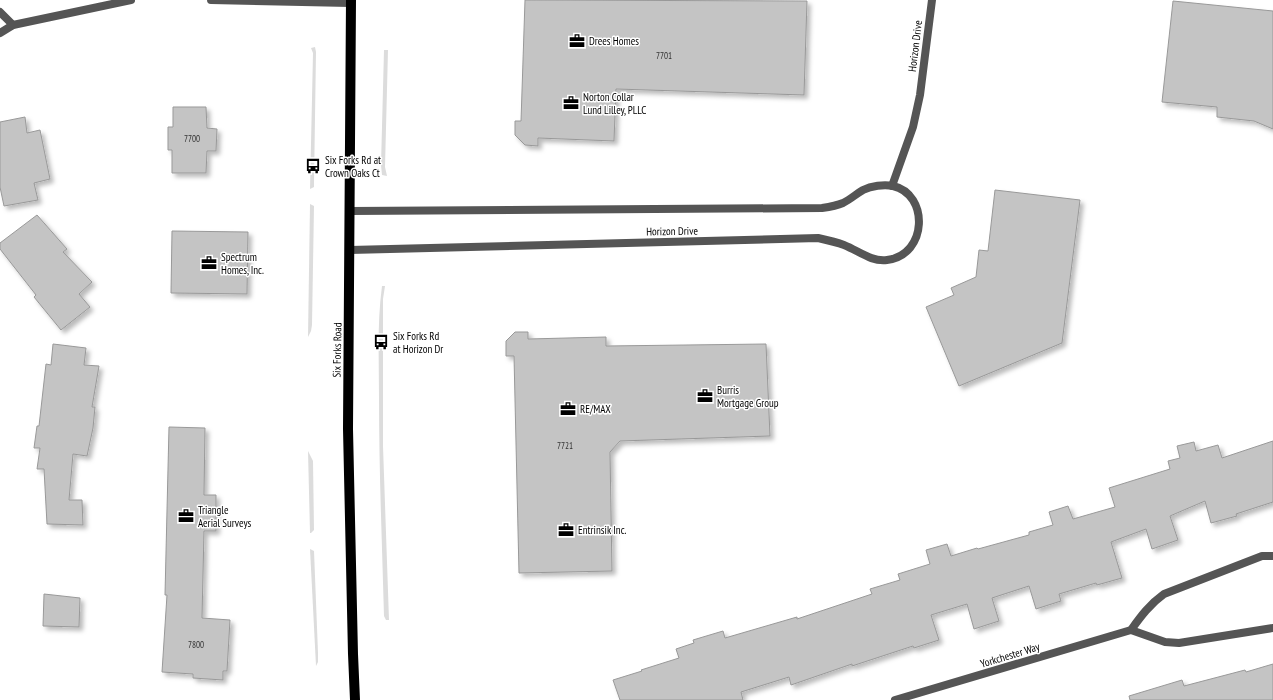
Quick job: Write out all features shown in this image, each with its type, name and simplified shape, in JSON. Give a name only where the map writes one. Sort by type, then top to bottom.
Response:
[{"type":"main road","name":"Six Forks Road","points":[[350,1],[348,429],[352,631],[355,700]]},
{"type":"street","points":[[0,33],[13,26],[131,0]]},
{"type":"street","points":[[211,0],[350,1]]},
{"type":"street","name":"Horizon Drive","points":[[892,186],[913,127],[920,94],[932,0]]},
{"type":"street","points":[[0,12],[13,26]]},
{"type":"street","name":"Horizon Drive","points":[[350,211],[822,208],[842,203],[853,198],[863,190],[876,186],[892,186],[903,190],[912,199],[917,209],[919,221],[918,233],[913,245],[906,253],[898,258],[886,260],[878,260],[845,246],[818,238],[350,250]]},
{"type":"street","points":[[1273,556],[1262,556],[1164,594],[1153,602],[1131,630],[1165,642],[1179,643],[1273,628]]},
{"type":"street","name":"Yorkchester Way","points":[[895,700],[1131,630]]},
{"type":"shaded area","points":[[315,47],[314,187],[310,189],[313,53],[311,48]]},
{"type":"shaded area","points":[[384,50],[388,50],[385,167],[387,176],[382,175],[381,165]]},
{"type":"shaded area","points":[[310,204],[314,206],[312,325],[308,337]]},
{"type":"shaded area","points":[[382,286],[385,286],[383,299],[383,446],[389,620],[386,620],[384,616],[380,479],[379,314]]},
{"type":"shaded area","points":[[308,451],[313,461],[314,530],[311,533],[310,533]]},
{"type":"shaded area","points":[[310,549],[314,551],[318,653],[318,662],[316,666]]},
{"type":"building","points":[[525,0],[807,1],[804,95],[616,89],[614,141],[538,138],[538,146],[525,145],[515,135],[515,121],[521,121]]},
{"type":"building","points":[[1173,1],[1273,11],[1273,129],[1254,121],[1217,117],[1217,107],[1162,102]]},
{"type":"building","points":[[173,107],[206,107],[207,128],[217,129],[216,151],[207,151],[206,173],[172,173],[172,150],[168,150],[168,127],[173,127]]},
{"type":"building","points":[[25,117],[27,133],[40,130],[50,179],[34,183],[38,200],[4,206],[0,187],[0,122]]},
{"type":"building","points":[[995,190],[1080,200],[1062,343],[959,386],[926,307],[954,295],[951,288],[976,277],[979,250],[988,251]]},
{"type":"building","points":[[37,215],[67,249],[63,252],[92,282],[79,294],[90,307],[61,330],[34,297],[36,295],[0,249],[0,243]]},
{"type":"building","name":"Spectrum Homes, Inc.","points":[[172,231],[248,232],[247,294],[171,293]]},
{"type":"building","points":[[515,332],[528,332],[528,339],[606,337],[606,346],[766,344],[770,436],[620,441],[610,452],[612,571],[519,573],[514,356],[506,356],[506,341]]},
{"type":"building","points":[[53,344],[86,348],[84,365],[99,366],[92,407],[95,407],[93,428],[87,456],[73,454],[69,500],[82,500],[83,525],[47,524],[44,469],[37,469],[40,448],[34,448],[37,426],[39,426],[46,364],[51,365]]},
{"type":"building","points":[[169,427],[205,428],[204,495],[216,495],[216,531],[204,531],[202,618],[230,620],[227,671],[223,671],[223,680],[193,678],[193,674],[162,672],[167,595],[165,595]]},
{"type":"building","points":[[1273,441],[1273,502],[1236,514],[1237,516],[1211,523],[1205,501],[1170,516],[1178,540],[1152,549],[1146,529],[1111,542],[1122,578],[1097,585],[1096,583],[1059,594],[1061,601],[1036,609],[1029,586],[992,598],[999,621],[974,629],[967,604],[931,615],[939,640],[914,648],[913,646],[852,666],[852,664],[791,685],[789,677],[741,692],[743,700],[620,700],[613,680],[679,658],[676,649],[694,643],[693,640],[723,631],[725,638],[797,617],[797,619],[872,594],[870,589],[900,580],[898,574],[930,564],[926,550],[947,544],[951,556],[1029,535],[1029,532],[1053,525],[1049,512],[1068,506],[1073,519],[1115,507],[1109,488],[1170,469],[1168,461],[1180,458],[1177,446],[1194,442],[1196,451],[1218,445],[1222,458]]},
{"type":"building","points":[[44,594],[80,598],[79,627],[43,626]]},
{"type":"building","points":[[1273,664],[1273,700],[1130,700],[1129,696],[1182,680],[1184,686],[1245,670],[1246,672]]},
{"type":"place","name":"Drees Homes","points":[[577,41]]},
{"type":"place","name":"Norton Collar Lund Lilley, PLLC","points":[[571,103]]},
{"type":"place","name":"Six Forks Rd at Crown Oaks Ct","points":[[313,166]]},
{"type":"place","name":"Spectrum Homes, Inc.","points":[[209,263]]},
{"type":"place","name":"Six Forks Rd at Horizon Dr","points":[[381,342]]},
{"type":"place","name":"Burris Mortgage Group","points":[[705,396]]},
{"type":"place","name":"RE/MAX","points":[[568,409]]},
{"type":"place","name":"Triangle Aerial Surveys","points":[[186,516]]},
{"type":"place","name":"Entrinsik Inc.","points":[[566,530]]}]
